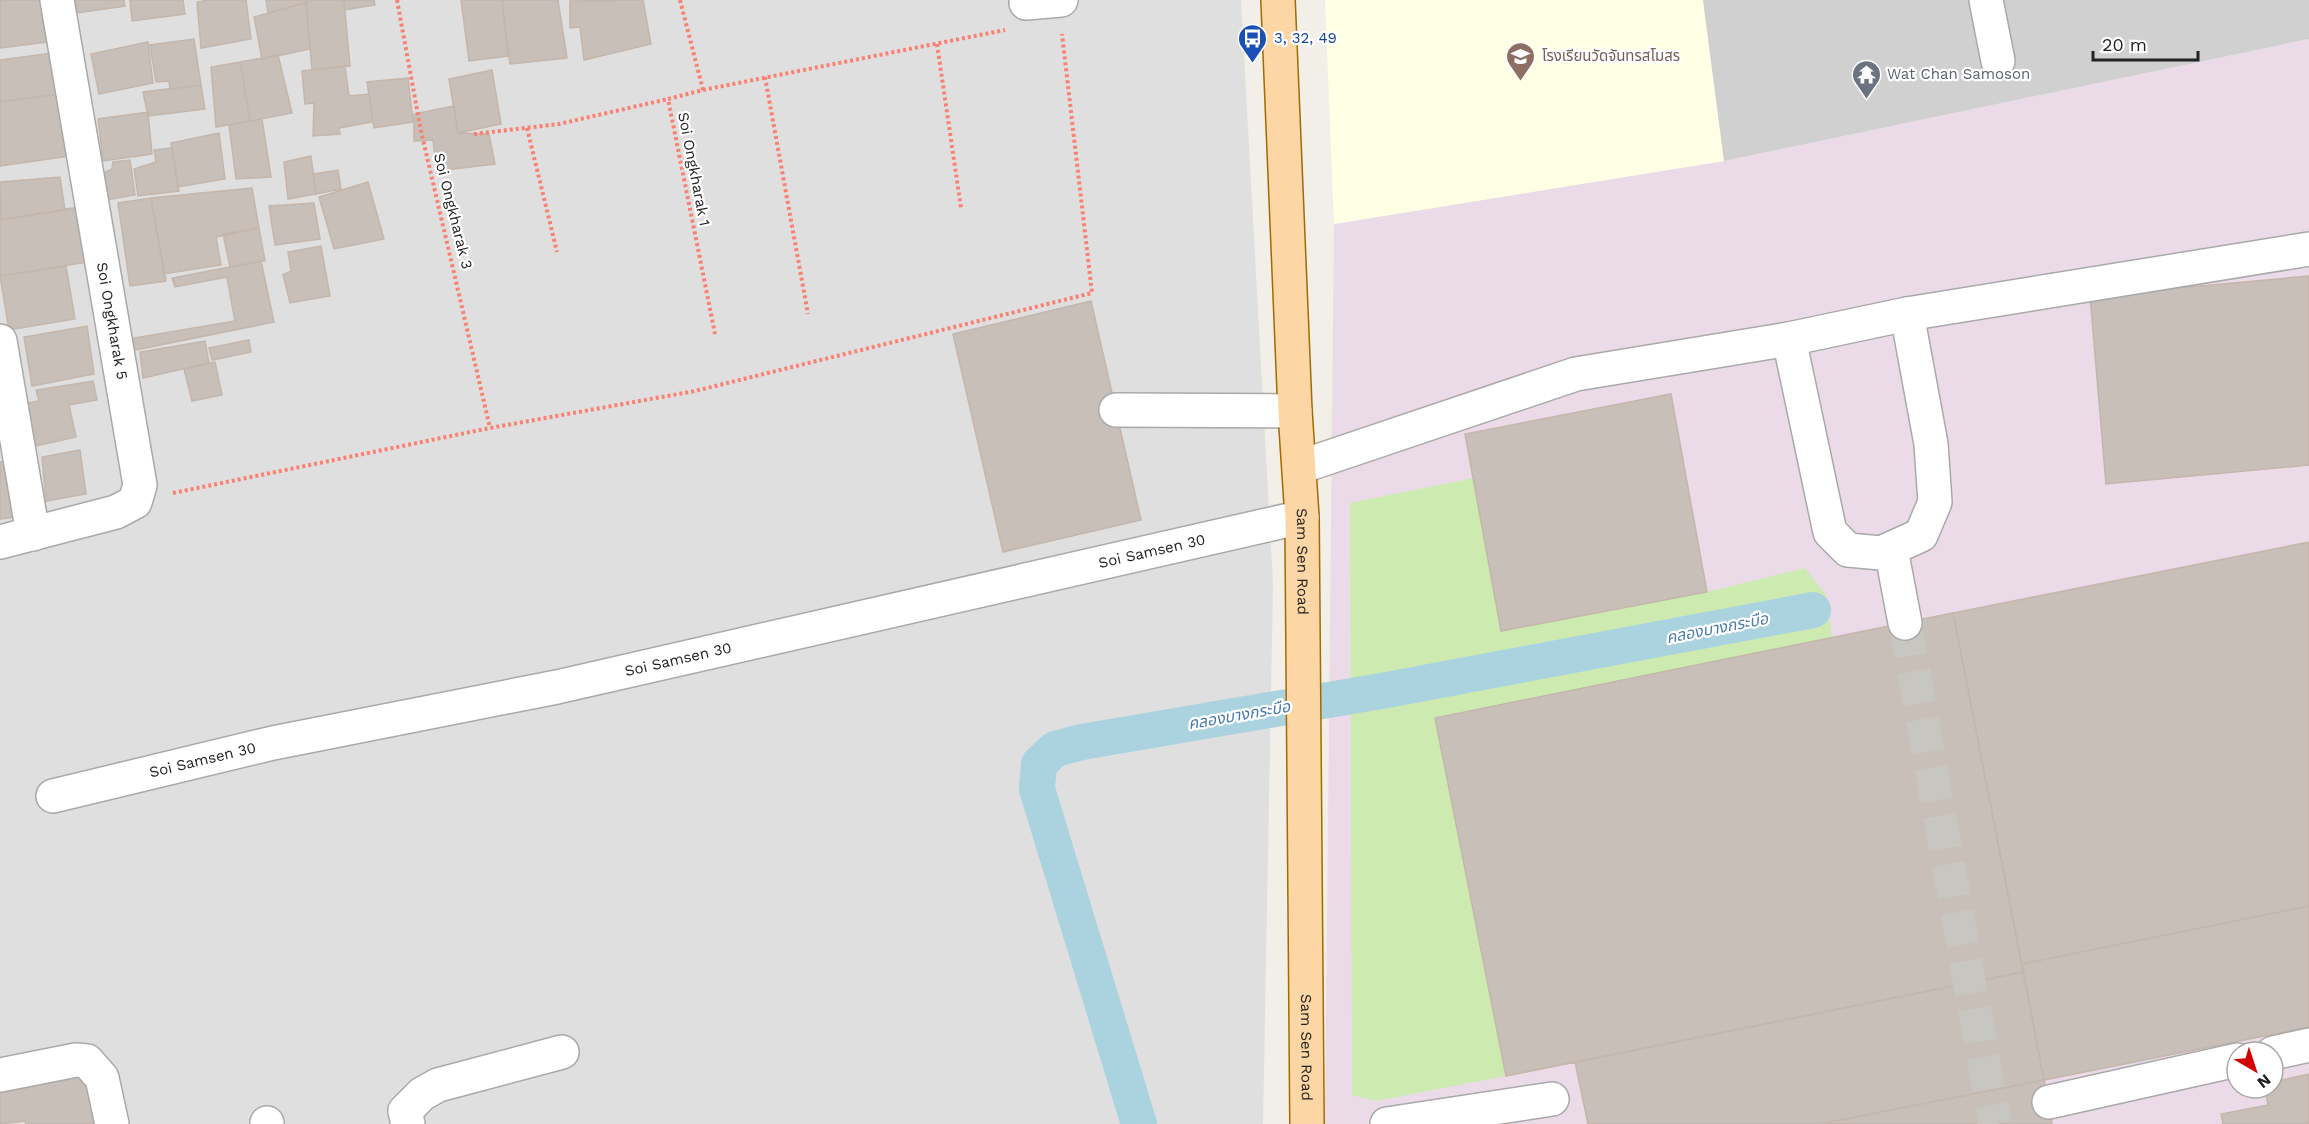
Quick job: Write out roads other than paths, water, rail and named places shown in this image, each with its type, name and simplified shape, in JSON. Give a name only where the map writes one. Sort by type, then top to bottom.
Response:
[{"type":"main road","name":"Sam Sen Road","points":[[1278,0],[1295,411],[1302,517],[1306,1124]]},
{"type":"street","name":"Soi Ongkharak 5","points":[[0,543],[116,512],[135,502],[140,485],[57,0]]},
{"type":"street","points":[[1986,0],[1998,61]]},
{"type":"street","points":[[1021,16],[1061,16]]},
{"type":"street","points":[[1300,467],[1576,374],[1789,339],[1907,314],[2309,249]]},
{"type":"street","points":[[1789,339],[1830,532],[1848,550],[1881,553],[1921,536],[1935,502],[1931,444],[1907,314]]},
{"type":"street","points":[[0,341],[33,534]]},
{"type":"street","points":[[1116,410],[1295,411]]},
{"type":"street","name":"Soi Samsen 30","points":[[52,796],[273,743],[557,687],[1302,517]]},
{"type":"street","points":[[1891,549],[1905,623]]},
{"type":"street","points":[[2285,1050],[2309,1045]]},
{"type":"street","points":[[408,1124],[405,1111],[422,1094],[438,1085],[562,1052]]},
{"type":"street","points":[[0,1075],[76,1060],[87,1061],[102,1078],[112,1124]]},
{"type":"street","points":[[2049,1102],[2225,1063]]},
{"type":"street","points":[[1386,1124],[1552,1099]]},
{"type":"waterway","name":"คลองบางกระบือ","points":[[1139,1124],[1037,789],[1039,764],[1055,749],[1082,742],[1387,690],[1813,610]]},
{"type":"tunnel","points":[[1905,623],[1995,1124]]},
{"type":"place","name":"3, 32, 49","points":[[1253,64]]},
{"type":"place","name":"โรงเรียนวัดจันทรสโมสร","points":[[1521,82]]},
{"type":"place","name":"Wat Chan Samoson","points":[[1866,100]]}]
